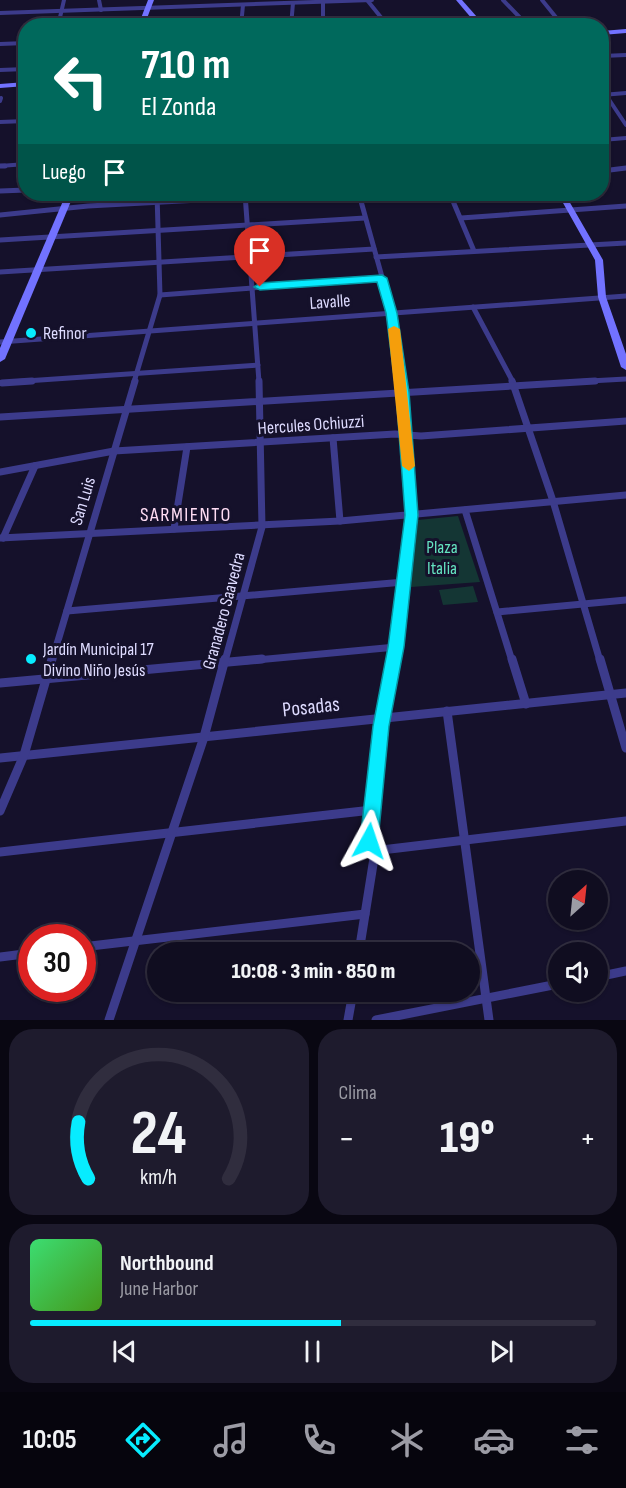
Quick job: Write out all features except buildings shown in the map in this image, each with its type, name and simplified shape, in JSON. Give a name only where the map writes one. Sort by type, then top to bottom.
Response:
[{"type":"main road","points":[[144,18],[151,0]]},
{"type":"main road","points":[[459,0],[475,18]]},
{"type":"main road","points":[[609,32],[626,31]]},
{"type":"main road","points":[[0,86],[18,85]]},
{"type":"main road","points":[[0,359],[4,342],[67,201]]},
{"type":"main road","points":[[565,201],[600,264],[602,297],[626,367]]},
{"type":"street","points":[[60,18],[64,0]]},
{"type":"street","points":[[99,0],[101,10]]},
{"type":"street","points":[[367,0],[382,18]]},
{"type":"street","points":[[0,13],[372,0]]},
{"type":"street","points":[[504,0],[521,18]]},
{"type":"street","points":[[542,0],[557,18]]},
{"type":"street","points":[[323,1],[323,18]]},
{"type":"street","points":[[292,18],[293,3]]},
{"type":"street","points":[[242,18],[243,5]]},
{"type":"street","points":[[0,45],[18,44]]},
{"type":"street","points":[[609,56],[626,55]]},
{"type":"street","points":[[0,70],[18,69]]},
{"type":"street","points":[[609,94],[626,93]]},
{"type":"street","points":[[609,103],[626,125]]},
{"type":"street","points":[[0,122],[18,121]]},
{"type":"street","points":[[609,139],[626,138]]},
{"type":"street","points":[[0,166],[18,165]]},
{"type":"street","points":[[609,170],[626,168]]},
{"type":"street","points":[[0,191],[18,190]]},
{"type":"street","points":[[0,215],[130,201]]},
{"type":"street","name":"San Luis","points":[[0,811],[24,755],[160,295],[158,201]]},
{"type":"street","name":"Granadero Saavedra","points":[[109,1020],[175,831],[226,662],[262,527],[261,400],[246,201]]},
{"type":"street","points":[[361,201],[392,313],[407,435],[412,515],[396,647],[386,709],[382,717],[369,841],[373,851],[361,942]]},
{"type":"street","points":[[453,201],[474,251]]},
{"type":"street","points":[[461,218],[626,206]]},
{"type":"street","points":[[0,240],[365,218]]},
{"type":"street","points":[[376,257],[626,243]]},
{"type":"street","points":[[0,272],[374,249]]},
{"type":"street","points":[[160,295],[382,278]]},
{"type":"street","name":"Lavalle","points":[[4,342],[626,296]]},
{"type":"street","points":[[473,307],[515,386],[530,429],[626,748]]},
{"type":"street","points":[[2,383],[258,365]]},
{"type":"street","points":[[0,417],[626,379]]},
{"type":"street","name":"Hercules Ochiuzzi","points":[[0,472],[114,451],[530,429],[626,421]]},
{"type":"street","points":[[333,438],[340,521]]},
{"type":"street","points":[[174,530],[187,447]]},
{"type":"street","points":[[35,466],[2,538],[89,532],[262,527],[626,495]]},
{"type":"street","points":[[465,510],[526,704]]},
{"type":"street","points":[[67,611],[404,582]]},
{"type":"street","points":[[497,612],[626,600]]},
{"type":"street","points":[[0,683],[396,647]]},
{"type":"street","name":"Posadas","points":[[0,758],[626,693]]},
{"type":"street","points":[[447,711],[489,1020]]},
{"type":"street","points":[[0,852],[372,810]]},
{"type":"street","points":[[373,851],[466,842],[626,821]]},
{"type":"street","points":[[96,945],[365,914]]},
{"type":"street","points":[[0,957],[18,955]]},
{"type":"street","points":[[608,975],[626,971]]},
{"type":"street","points":[[376,1020],[548,986]]},
{"type":"street","points":[[348,1020],[351,1002]]},
{"type":"green space","name":"Plaza Italia","points":[[458,516],[480,582],[411,587],[418,520]]},
{"type":"green space","points":[[473,586],[478,602],[443,605],[439,590]]},
{"type":"slow traffic","points":[[394,329],[409,466]]},
{"type":"place","name":"Refinor","points":[[31,333]]},
{"type":"place","name":"Jardín Municipal 17 Divino Niño Jesús","points":[[31,659]]},
{"type":"district","name":"SARMIENTO","points":[[186,515]]},
{"type":"route","points":[[260,287],[382,278],[392,313],[407,435],[412,515],[396,647],[386,709],[382,717],[369,841]]}]
